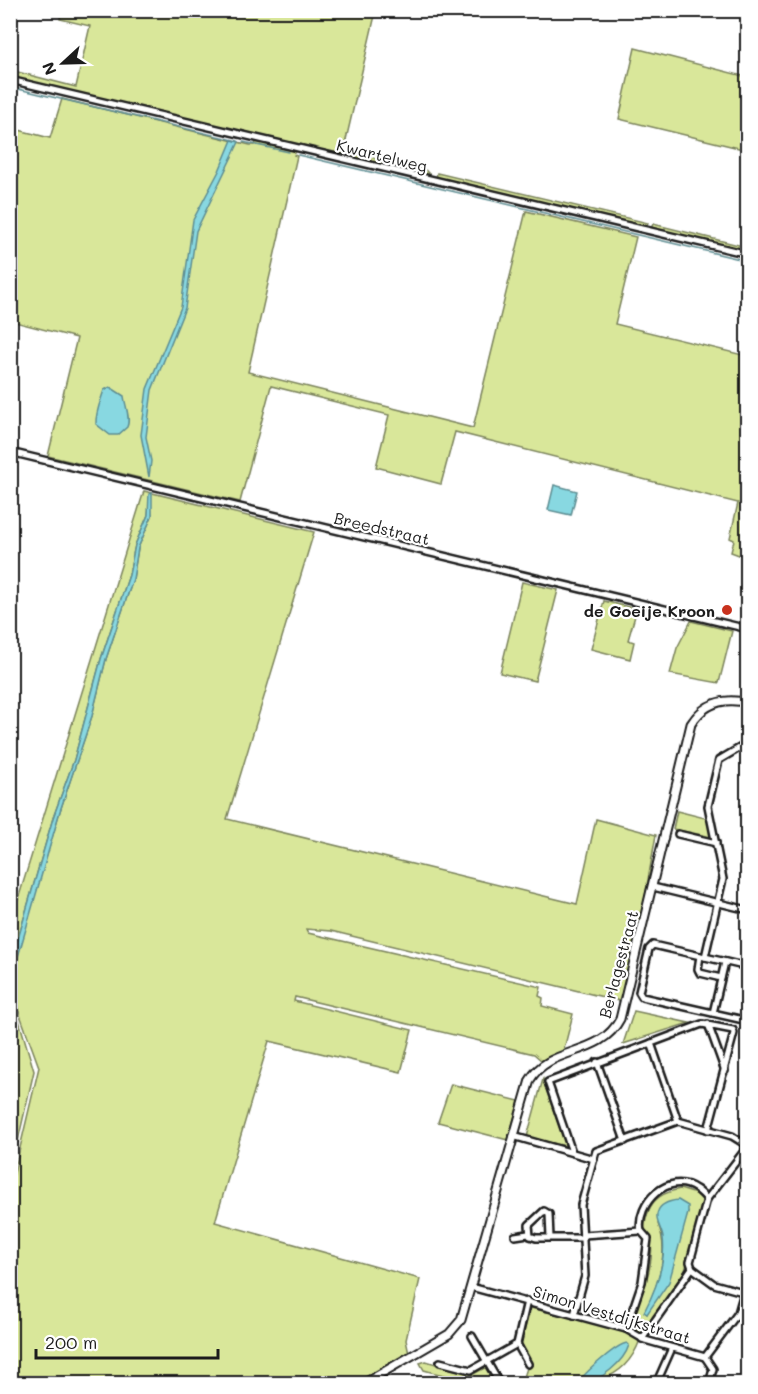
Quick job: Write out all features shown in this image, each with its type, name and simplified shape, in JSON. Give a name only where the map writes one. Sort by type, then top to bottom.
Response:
[{"type":"street","name":"Kwartelweg","points":[[10,80],[747,254]]},
{"type":"street","name":"Breedstraat","points":[[10,452],[747,629]]},
{"type":"street","name":"Berlagestraat","points":[[363,1383],[454,1329],[463,1315],[527,1087],[536,1071],[548,1062],[600,1042],[616,1026],[622,1011],[691,724],[699,713],[712,704],[726,700],[747,703]]},
{"type":"street","points":[[721,978],[700,973],[698,969],[723,879],[708,806],[719,760],[747,743]]},
{"type":"street","points":[[678,834],[716,843]]},
{"type":"street","points":[[652,887],[747,910]]},
{"type":"street","points":[[747,968],[650,946],[639,995],[747,1022]]},
{"type":"street","points":[[713,1013],[725,962]]},
{"type":"street","points":[[572,1152],[548,1082],[702,1024],[734,1031],[708,1130]]},
{"type":"street","points":[[708,1024],[725,1071]]},
{"type":"street","points":[[651,1043],[678,1121]]},
{"type":"street","points":[[597,1062],[625,1141]]},
{"type":"street","points":[[574,1315],[585,1276],[581,1205],[596,1151],[678,1121],[732,1136],[747,1146],[707,1199],[690,1262],[692,1268],[714,1284],[743,1292]]},
{"type":"street","points":[[513,1136],[594,1159]]},
{"type":"street","points":[[626,1329],[646,1262],[648,1239],[641,1231],[641,1211],[656,1193],[665,1187],[687,1185],[696,1188],[707,1199]]},
{"type":"street","points":[[528,1234],[534,1218],[546,1210],[549,1214],[550,1238]]},
{"type":"street","points":[[515,1236],[528,1234],[536,1238],[583,1237],[641,1231]]},
{"type":"street","points":[[642,1339],[692,1268]]},
{"type":"street","name":"Simon Vestdijkstraat","points":[[471,1287],[626,1329],[642,1339],[705,1357],[744,1302],[743,1292],[747,1278]]},
{"type":"street","points":[[526,1301],[517,1344],[528,1364]]},
{"type":"street","points":[[472,1336],[497,1379]]},
{"type":"street","points":[[440,1362],[471,1370],[517,1344]]},
{"type":"street","points":[[656,1383],[672,1348]]},
{"type":"street","points":[[705,1357],[713,1368],[709,1383]]},
{"type":"street","points":[[432,1383],[438,1383]]},
{"type":"green space","points":[[61,11],[376,11],[342,157],[299,146],[294,155],[297,156],[248,372],[473,428],[526,211],[636,237],[615,324],[747,356],[747,558],[731,552],[734,540],[730,538],[738,503],[455,432],[441,484],[376,467],[389,415],[271,386],[240,502],[48,456],[77,338],[11,321],[11,128],[50,138],[62,99],[250,145],[255,145],[258,137],[11,77],[10,70],[76,87],[90,26],[60,19]]},
{"type":"green space","points":[[635,48],[747,77],[747,150],[619,119]]},
{"type":"green space","points":[[353,153],[425,170],[429,174],[428,178],[349,159]]},
{"type":"green space","points":[[437,173],[648,223],[646,230],[436,179]]},
{"type":"green space","points":[[653,224],[747,247],[747,254],[650,231]]},
{"type":"green space","points":[[144,491],[314,532],[227,819],[577,904],[596,819],[656,835],[641,919],[620,1001],[331,931],[306,929],[308,933],[541,987],[539,996],[543,998],[542,1006],[573,1014],[563,1053],[542,1061],[534,1054],[295,997],[294,1001],[412,1030],[401,1072],[269,1041],[215,1222],[420,1279],[406,1340],[409,1354],[360,1383],[11,1383],[11,1186],[39,1067],[19,1012],[17,989],[14,991],[15,1007],[34,1071],[11,1171],[13,969],[60,811],[92,716],[106,659],[133,579],[138,548],[152,516],[150,495],[148,515],[135,545],[129,575],[101,659],[74,760],[53,818],[11,963],[11,922]]},
{"type":"green space","points":[[522,582],[558,590],[535,681],[500,673]]},
{"type":"green space","points":[[604,601],[637,609],[628,640],[634,642],[630,659],[591,649]]},
{"type":"green space","points":[[691,621],[732,631],[719,683],[670,674],[677,648]]},
{"type":"green space","points":[[677,811],[709,819],[712,837],[673,829]]},
{"type":"green space","points":[[634,1011],[689,1023],[623,1044]]},
{"type":"green space","points":[[543,1079],[545,1086],[566,1146],[527,1137]]},
{"type":"green space","points":[[451,1084],[519,1101],[508,1140],[438,1122]]},
{"type":"green space","points":[[680,1189],[696,1194],[703,1201],[703,1208],[684,1274],[644,1334],[631,1328],[631,1322],[651,1261],[650,1237],[644,1229],[648,1213],[654,1202],[671,1191]],"holes":[[[688,1213],[647,1314],[645,1312],[658,1280],[663,1257],[658,1224]]]},
{"type":"green space","points":[[531,1308],[617,1329],[640,1340],[631,1357],[620,1370],[607,1377],[576,1384],[522,1383],[527,1368],[533,1365],[520,1344]]},
{"type":"green space","points":[[426,1361],[472,1375],[486,1367],[494,1381],[503,1383],[478,1383],[424,1370],[420,1363]]},
{"type":"water","points":[[232,140],[239,142],[196,231],[185,308],[152,390],[146,437],[151,461],[149,477],[141,435],[147,389],[181,307],[193,220],[219,171]]},
{"type":"water","points":[[110,387],[124,396],[128,416],[127,427],[118,435],[110,435],[96,424],[97,411],[104,390]]},
{"type":"water","points":[[554,485],[577,491],[571,515],[548,510]]},
{"type":"water","points":[[152,493],[152,516],[138,548],[133,579],[106,659],[92,716],[60,811],[11,981],[11,963],[53,818],[74,760],[101,659],[129,575],[135,545],[148,515],[149,494]]},
{"type":"water","points":[[678,1200],[688,1206],[688,1213],[669,1282],[647,1314],[644,1312],[656,1286],[663,1257],[663,1238],[657,1214],[659,1208],[664,1204]]},
{"type":"water","points":[[627,1343],[629,1345],[617,1364],[596,1379],[582,1383],[580,1380],[595,1365],[616,1348]]},
{"type":"waterway","points":[[10,87],[238,141]]},
{"type":"waterway","points":[[243,142],[289,152]]},
{"type":"waterway","points":[[298,155],[748,261]]},
{"type":"place","name":"de Goeije Kroon","points":[[727,610]]}]
